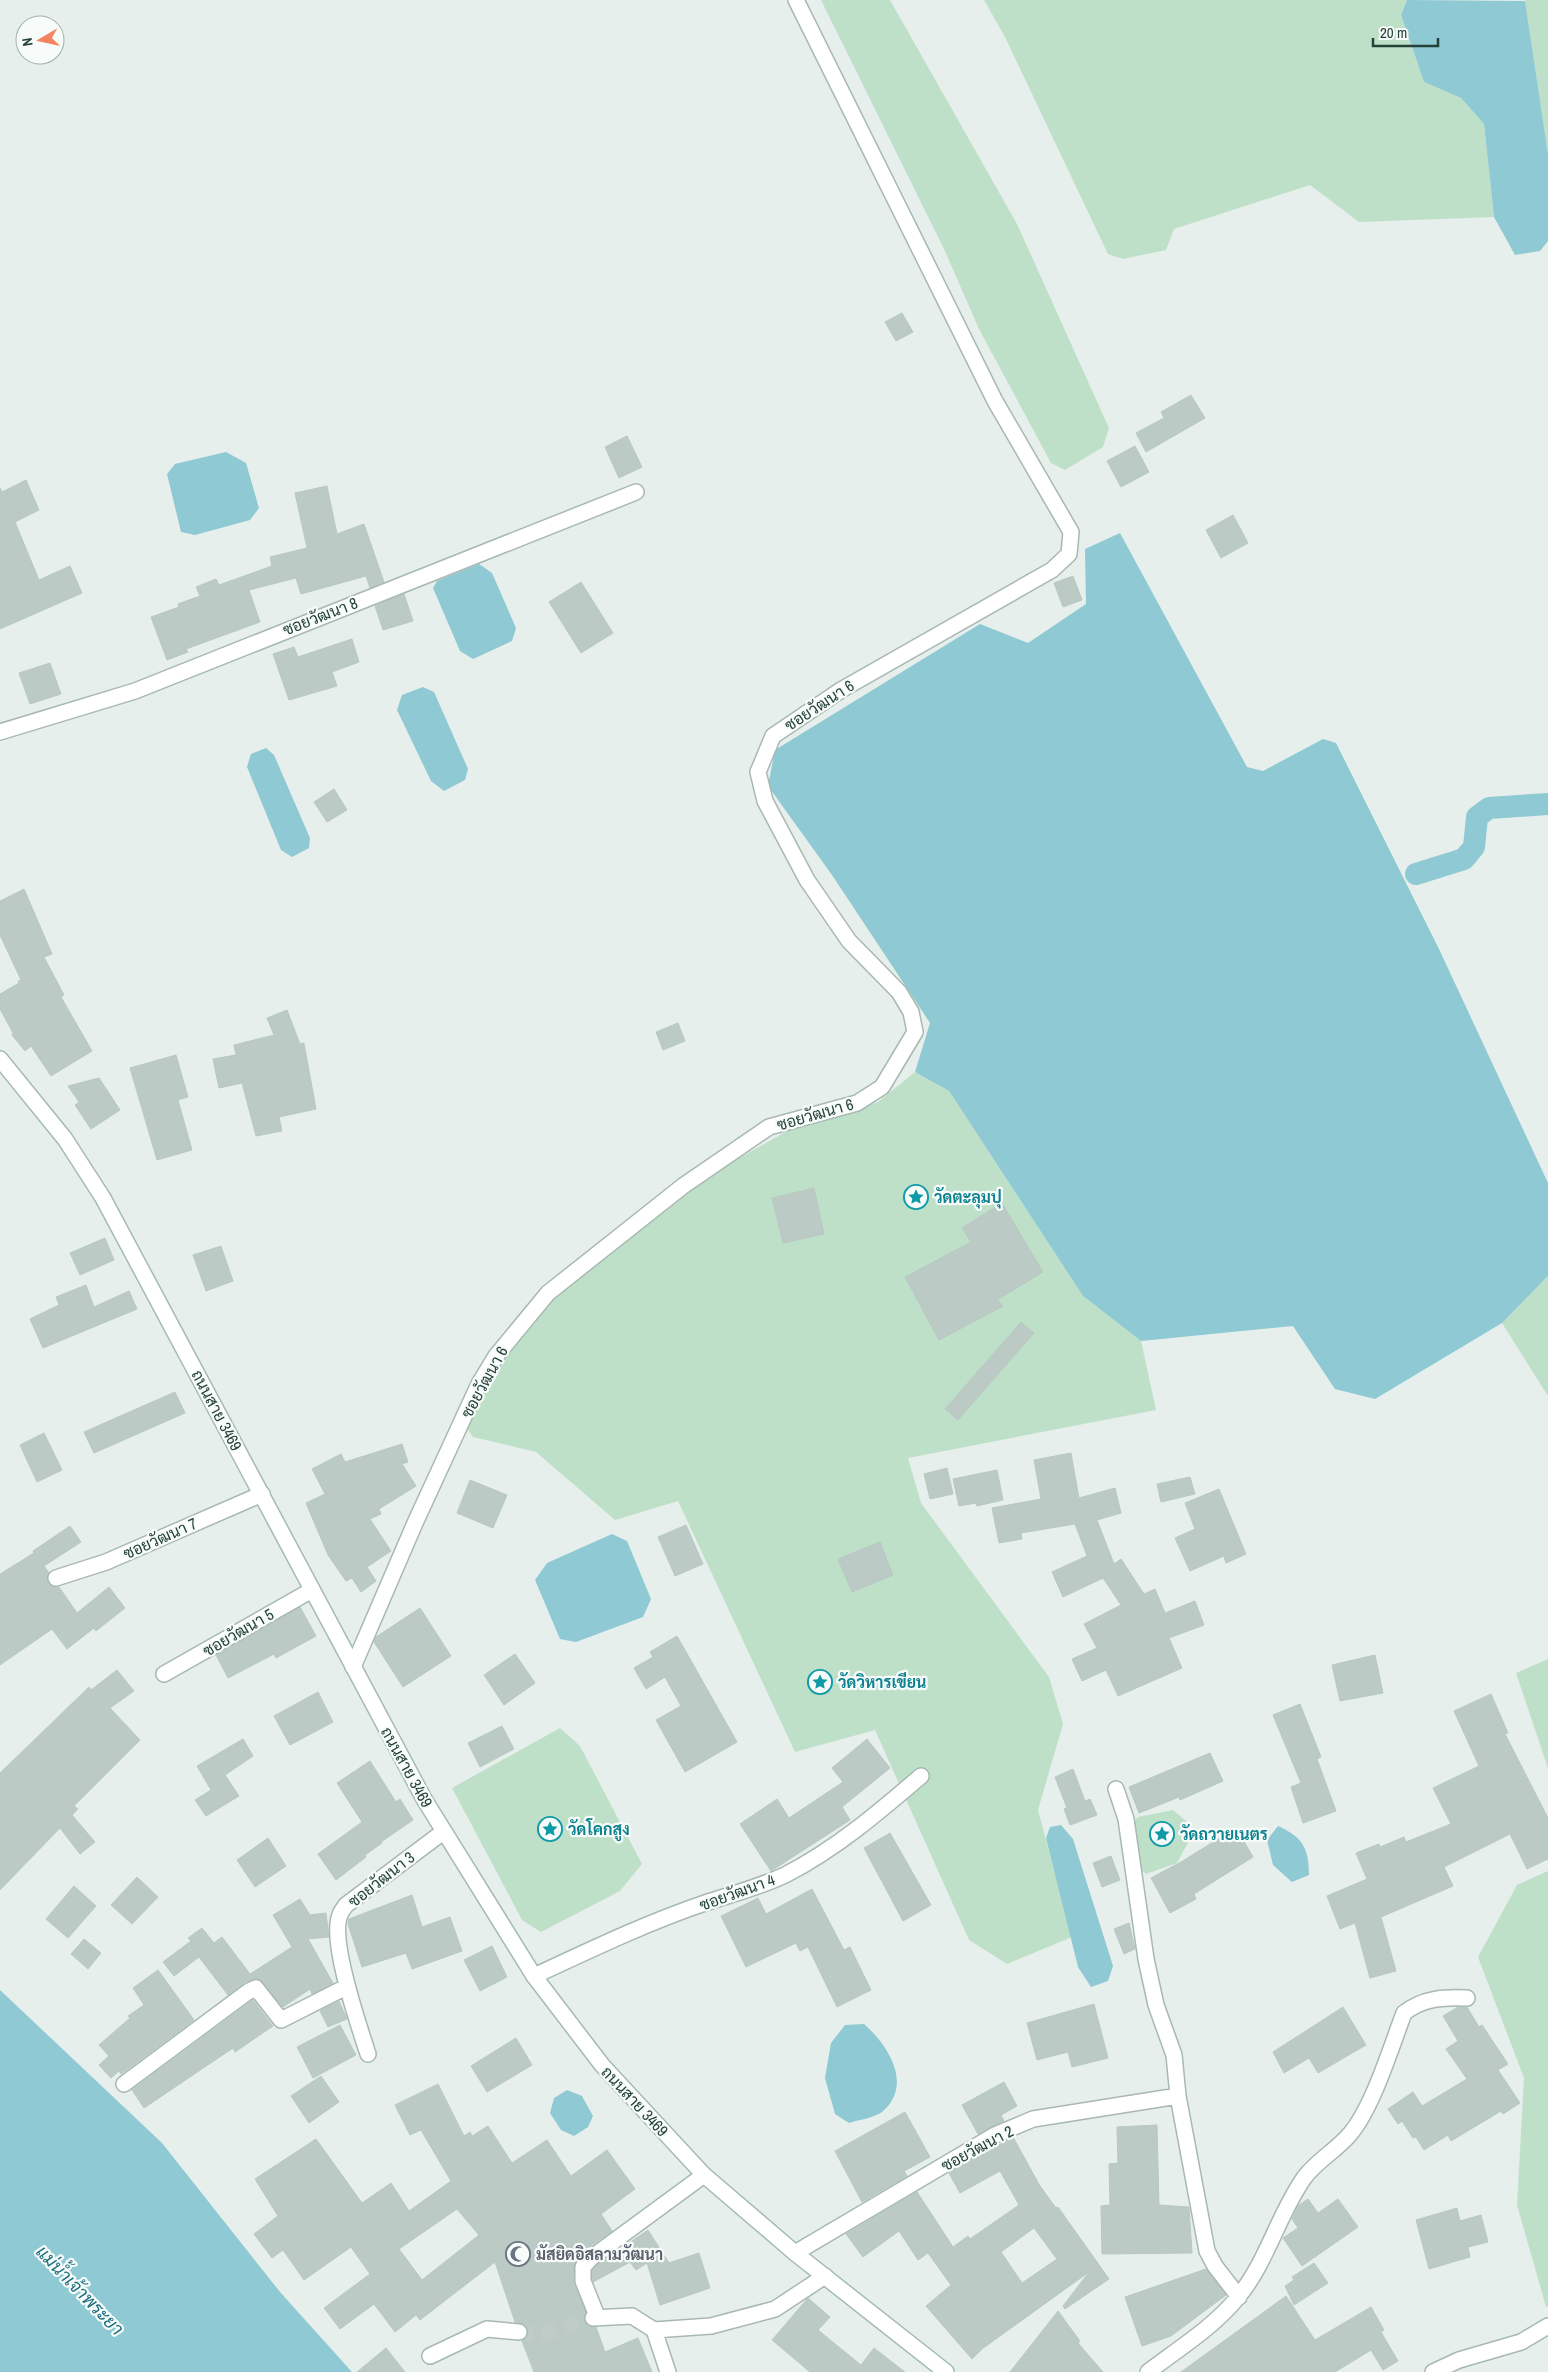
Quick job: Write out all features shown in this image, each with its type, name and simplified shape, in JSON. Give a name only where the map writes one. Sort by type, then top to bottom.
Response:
[{"type":"street","name":"ซอยวัฒนา 6","points":[[353,1667],[415,1523],[479,1384],[496,1356],[548,1293],[683,1186],[768,1127],[857,1103],[882,1087],[915,1032],[911,1012],[899,992],[849,942],[807,880],[765,801],[758,772],[773,736],[841,690],[1052,570],[1069,554],[1071,532],[995,401],[796,0]]},
{"type":"street","name":"ซอยวัฒนา 8","points":[[0,732],[135,691],[636,492]]},
{"type":"street","name":"ถนนสาย 3469","points":[[0,1059],[65,1139],[103,1198],[424,1799],[534,1976],[602,2066],[704,2175],[795,2253],[946,2372]]},
{"type":"street","name":"ซอยวัฒนา 7","points":[[56,1578],[106,1562],[262,1494]]},
{"type":"street","name":"ซอยวัฒนา 5","points":[[164,1674],[312,1590]]},
{"type":"street","name":"ซอยวัฒนา 4","points":[[534,1976],[619,1936],[706,1903],[743,1892],[786,1874],[862,1826],[921,1776]]},
{"type":"street","points":[[1116,1789],[1126,1819],[1146,1959],[1156,2005],[1174,2054],[1178,2096],[1207,2252],[1215,2266],[1239,2297]]},
{"type":"street","name":"ซอยวัฒนา 3","points":[[368,2054],[346,1987],[338,1928],[339,1915],[346,1905],[443,1832]]},
{"type":"street","points":[[124,2084],[249,1991],[256,1988],[281,2020],[346,1987]]},
{"type":"street","points":[[1148,2372],[1218,2318],[1239,2297],[1259,2264],[1283,2213],[1305,2177],[1351,2133],[1363,2114],[1404,2013],[1415,2004],[1432,2000],[1447,1997],[1468,1998]]},
{"type":"street","name":"ซอยวัฒนา 2","points":[[795,2253],[995,2135],[1033,2119],[1178,2096]]},
{"type":"street","points":[[704,2175],[591,2258],[583,2267],[583,2281],[595,2317],[632,2316],[654,2330],[711,2326],[775,2309],[826,2276]]},
{"type":"street","points":[[1433,2372],[1459,2360],[1521,2342],[1548,2326]]},
{"type":"street","points":[[430,2356],[487,2329],[519,2332]]},
{"type":"street","points":[[654,2330],[668,2372]]},
{"type":"green space","points":[[821,0],[890,0],[1017,224],[1109,428],[1103,447],[1065,470],[1051,463],[979,329],[944,249]]},
{"type":"green space","points":[[984,0],[1407,0],[1401,15],[1424,82],[1461,98],[1484,124],[1494,217],[1359,222],[1310,185],[1174,229],[1166,250],[1123,259],[1108,254],[1005,37]]},
{"type":"green space","points":[[1548,0],[1548,154],[1525,1]]},
{"type":"green space","points":[[915,1072],[949,1091],[1083,1296],[1141,1341],[1156,1410],[908,1458],[921,1503],[1049,1677],[1063,1724],[1038,1810],[1072,1937],[1007,1964],[969,1940],[875,1730],[795,1752],[678,1501],[615,1520],[536,1452],[473,1437],[465,1426],[500,1362],[559,1293],[693,1184],[789,1130],[878,1102]]},
{"type":"green space","points":[[1548,1276],[1548,1396],[1502,1323]]},
{"type":"green space","points":[[1548,1659],[1548,1768],[1516,1673]]},
{"type":"green space","points":[[560,1728],[580,1746],[642,1864],[620,1891],[541,1932],[522,1920],[452,1788]]},
{"type":"green space","points":[[1173,1810],[1186,1821],[1191,1837],[1177,1863],[1146,1874],[1138,1866],[1132,1824],[1138,1817]]},
{"type":"green space","points":[[1548,1871],[1548,2306],[1546,2307],[1517,2205],[1524,2078],[1478,1957],[1517,1885]]},
{"type":"water","points":[[1407,0],[1525,1],[1548,154],[1548,241],[1540,251],[1515,255],[1494,217],[1484,124],[1461,98],[1424,82],[1401,15]]},
{"type":"water","points":[[226,452],[246,463],[259,508],[250,520],[195,535],[181,532],[167,474],[175,464]]},
{"type":"water","points":[[1120,533],[1247,767],[1263,771],[1323,739],[1336,743],[1439,949],[1548,1183],[1548,1276],[1502,1323],[1375,1399],[1335,1389],[1293,1326],[1141,1341],[1083,1296],[949,1091],[915,1072],[930,1023],[832,875],[768,786],[775,750],[980,624],[1028,643],[1086,604],[1085,549]]},
{"type":"water","points":[[479,564],[492,573],[516,628],[512,641],[473,659],[460,651],[433,588],[437,581]]},
{"type":"water","points":[[423,687],[434,692],[468,769],[465,780],[444,791],[431,781],[397,710],[402,695]]},
{"type":"water","points":[[266,748],[274,755],[310,838],[309,848],[292,857],[281,850],[247,767],[251,754]]},
{"type":"water","points":[[612,1534],[627,1541],[651,1599],[643,1617],[576,1642],[560,1639],[535,1580],[547,1563]]},
{"type":"water","points":[[1061,1825],[1073,1839],[1113,1966],[1108,1981],[1091,1987],[1078,1967],[1046,1838],[1050,1827]]},
{"type":"water","points":[[1278,1826],[1299,1839],[1303,1845],[1308,1858],[1309,1875],[1292,1882],[1273,1865],[1267,1840]]},
{"type":"water","name":"แม่น้ำเจ้าพระยา","points":[[0,1990],[162,2143],[280,2292],[352,2372],[0,2372]]},
{"type":"water","points":[[864,2024],[889,2054],[897,2078],[896,2090],[891,2101],[882,2112],[849,2123],[835,2114],[825,2078],[831,2043],[845,2025]]},
{"type":"water","points":[[567,2090],[582,2096],[593,2116],[588,2127],[574,2136],[561,2130],[550,2113],[554,2098]]},
{"type":"building","points":[[902,313],[913,332],[896,341],[885,322]]},
{"type":"building","points":[[1191,395],[1205,418],[1146,452],[1136,433],[1164,418],[1161,412]]},
{"type":"building","points":[[627,436],[642,467],[619,478],[605,447]]},
{"type":"building","points":[[1135,446],[1149,472],[1121,487],[1107,461]]},
{"type":"building","points":[[26,480],[39,510],[15,522],[39,580],[70,566],[82,593],[0,629],[0,488],[2,492]]},
{"type":"building","points":[[327,486],[337,534],[364,524],[384,582],[370,588],[366,576],[301,594],[296,578],[249,590],[260,622],[186,649],[188,652],[167,660],[151,617],[179,607],[178,604],[200,596],[196,587],[216,579],[219,585],[272,566],[270,557],[307,548],[295,493]]},
{"type":"building","points":[[1233,515],[1248,543],[1221,558],[1206,530]]},
{"type":"building","points":[[1073,576],[1082,600],[1063,607],[1054,583]]},
{"type":"building","points":[[581,582],[613,633],[581,653],[549,602]]},
{"type":"building","points":[[404,594],[413,621],[383,630],[375,606]]},
{"type":"building","points":[[352,639],[359,662],[332,672],[337,686],[289,700],[273,654],[294,647],[298,657]]},
{"type":"building","points":[[50,663],[61,694],[30,704],[19,673]]},
{"type":"building","points":[[334,789],[347,810],[327,822],[314,802]]},
{"type":"building","points":[[24,889],[52,954],[44,957],[64,995],[61,997],[92,1051],[51,1076],[31,1046],[25,1051],[12,1035],[13,1033],[0,1009],[0,994],[21,980],[0,935],[0,901]]},
{"type":"building","points":[[287,1010],[300,1044],[304,1043],[316,1109],[279,1117],[282,1131],[256,1136],[242,1083],[219,1088],[213,1059],[236,1055],[234,1045],[274,1035],[267,1018]]},
{"type":"building","points":[[678,1023],[685,1041],[663,1050],[656,1032]]},
{"type":"building","points":[[176,1055],[188,1097],[178,1100],[192,1150],[157,1160],[130,1068]]},
{"type":"building","points":[[99,1078],[120,1110],[91,1129],[75,1105],[79,1102],[68,1086]]},
{"type":"building","points":[[814,1188],[824,1234],[783,1243],[772,1198]]},
{"type":"building","points":[[1002,1203],[1043,1272],[997,1300],[1003,1306],[939,1340],[905,1277],[971,1242],[962,1228]]},
{"type":"building","points":[[105,1238],[114,1260],[80,1275],[70,1253]]},
{"type":"building","points":[[221,1246],[233,1281],[206,1291],[193,1255]]},
{"type":"building","points":[[86,1285],[94,1307],[129,1291],[137,1309],[43,1348],[30,1319],[59,1305],[56,1297]]},
{"type":"building","points":[[1021,1322],[1034,1333],[958,1420],[945,1409]]},
{"type":"building","points":[[175,1392],[185,1413],[94,1453],[84,1432]]},
{"type":"building","points":[[44,1433],[62,1470],[37,1482],[20,1445]]},
{"type":"building","points":[[402,1444],[408,1462],[402,1464],[416,1486],[379,1509],[381,1514],[370,1519],[391,1551],[367,1567],[376,1581],[361,1592],[352,1578],[346,1581],[328,1555],[306,1503],[325,1494],[312,1469],[341,1454],[345,1462]]},
{"type":"building","points":[[1071,1453],[1079,1498],[1115,1488],[1121,1513],[1097,1520],[1114,1564],[1121,1559],[1144,1594],[1155,1589],[1165,1613],[1195,1601],[1204,1625],[1169,1638],[1182,1668],[1118,1696],[1106,1670],[1082,1681],[1072,1659],[1097,1648],[1084,1624],[1121,1605],[1103,1578],[1063,1597],[1052,1572],[1087,1556],[1075,1524],[1021,1533],[1022,1539],[999,1543],[992,1508],[1041,1499],[1034,1460]]},
{"type":"building","points":[[947,1468],[953,1494],[930,1499],[924,1474]]},
{"type":"building","points":[[997,1470],[1003,1500],[977,1506],[976,1503],[959,1506],[953,1479]]},
{"type":"building","points":[[1190,1477],[1195,1494],[1161,1502],[1157,1484]]},
{"type":"building","points":[[470,1480],[507,1495],[493,1528],[457,1513]]},
{"type":"building","points":[[1219,1489],[1246,1554],[1226,1563],[1224,1556],[1190,1571],[1175,1538],[1195,1529],[1185,1503]]},
{"type":"building","points":[[686,1525],[703,1564],[675,1576],[658,1537]]},
{"type":"building","points":[[70,1526],[81,1542],[44,1566],[49,1573],[47,1580],[49,1585],[59,1587],[77,1613],[109,1587],[125,1608],[96,1631],[94,1628],[67,1649],[52,1629],[0,1665],[0,1574],[34,1553],[33,1551]]},
{"type":"building","points":[[880,1542],[893,1575],[852,1592],[838,1559]]},
{"type":"building","points":[[300,1607],[316,1636],[276,1658],[274,1654],[228,1678],[216,1655]]},
{"type":"building","points":[[420,1608],[451,1656],[403,1687],[374,1642],[376,1637]]},
{"type":"building","points":[[677,1636],[737,1742],[685,1772],[656,1720],[681,1706],[665,1677],[646,1689],[634,1668],[653,1657],[650,1652]]},
{"type":"building","points":[[515,1654],[535,1683],[504,1705],[484,1675]]},
{"type":"building","points":[[1375,1655],[1383,1693],[1340,1701],[1332,1665]]},
{"type":"building","points":[[117,1670],[134,1691],[110,1708],[140,1740],[74,1806],[78,1809],[72,1815],[95,1842],[80,1854],[60,1828],[0,1890],[0,1773],[89,1687],[91,1690]]},
{"type":"building","points":[[318,1692],[333,1722],[290,1745],[274,1716]]},
{"type":"building","points":[[1491,1694],[1508,1733],[1505,1734],[1548,1818],[1548,1859],[1527,1869],[1510,1834],[1444,1867],[1453,1886],[1381,1917],[1396,1971],[1370,1978],[1355,1923],[1340,1929],[1327,1896],[1367,1879],[1356,1853],[1379,1844],[1380,1847],[1404,1837],[1406,1842],[1451,1824],[1433,1788],[1479,1766],[1454,1711]]},
{"type":"building","points":[[1300,1704],[1321,1757],[1317,1759],[1336,1811],[1303,1823],[1291,1787],[1301,1783],[1273,1715]]},
{"type":"building","points":[[502,1726],[514,1749],[480,1767],[468,1743]]},
{"type":"building","points":[[243,1739],[253,1756],[225,1775],[239,1796],[206,1816],[195,1800],[211,1790],[197,1766]]},
{"type":"building","points":[[867,1739],[890,1768],[842,1807],[850,1820],[771,1871],[740,1824],[777,1799],[789,1818],[843,1782],[832,1768]]},
{"type":"building","points":[[1210,1753],[1223,1781],[1180,1800],[1179,1797],[1139,1813],[1129,1787]]},
{"type":"building","points":[[370,1761],[396,1802],[400,1799],[413,1820],[381,1842],[365,1855],[366,1857],[336,1880],[318,1854],[362,1822],[337,1783]]},
{"type":"building","points":[[1073,1769],[1085,1801],[1090,1799],[1097,1815],[1070,1825],[1064,1809],[1067,1808],[1055,1777]]},
{"type":"building","points":[[1236,1828],[1253,1857],[1194,1894],[1196,1899],[1170,1913],[1151,1878]]},
{"type":"building","points":[[890,1833],[931,1905],[903,1921],[864,1848]]},
{"type":"building","points":[[268,1838],[286,1866],[255,1887],[237,1860]]},
{"type":"building","points":[[1111,1856],[1120,1880],[1102,1887],[1093,1863]]},
{"type":"building","points":[[137,1877],[158,1897],[132,1924],[111,1905]]},
{"type":"building","points":[[74,1886],[96,1906],[68,1938],[46,1919]]},
{"type":"building","points":[[812,1889],[844,1950],[850,1947],[871,1990],[837,2007],[808,1947],[800,1951],[796,1943],[746,1967],[721,1916],[758,1898],[766,1914]]},
{"type":"building","points":[[412,1895],[422,1927],[450,1917],[462,1951],[412,1969],[406,1953],[362,1967],[348,1924],[349,1919]]},
{"type":"building","points":[[300,1899],[310,1915],[326,1913],[329,1937],[308,1939],[333,1983],[312,1994],[310,1989],[283,2007],[260,1980],[245,1982],[228,1995],[199,1957],[174,1976],[163,1962],[191,1941],[188,1938],[202,1928],[214,1943],[222,1937],[250,1974],[292,1947],[273,1915]]},
{"type":"building","points":[[1129,1923],[1135,1949],[1124,1954],[1114,1929]]},
{"type":"building","points":[[84,1939],[101,1953],[88,1969],[71,1954]]},
{"type":"building","points":[[492,1946],[507,1977],[480,1991],[464,1960]]},
{"type":"building","points":[[158,1970],[194,2020],[121,2074],[119,2071],[111,2078],[99,2065],[109,2056],[99,2045],[130,2018],[128,2016],[144,2005],[133,1988]]},
{"type":"building","points":[[253,2000],[273,2026],[235,2052],[233,2048],[144,2108],[132,2090]]},
{"type":"building","points":[[339,2001],[347,2019],[328,2027],[320,2011]]},
{"type":"building","points":[[1094,2004],[1108,2058],[1072,2067],[1068,2052],[1037,2060],[1027,2023]]},
{"type":"building","points":[[1343,2007],[1366,2045],[1318,2073],[1309,2058],[1284,2073],[1273,2052]]},
{"type":"building","points":[[1458,2007],[1467,2007],[1479,2027],[1482,2025],[1508,2064],[1498,2070],[1520,2103],[1503,2114],[1501,2111],[1451,2141],[1448,2135],[1424,2150],[1416,2137],[1413,2138],[1402,2121],[1398,2124],[1388,2109],[1413,2092],[1422,2106],[1467,2079],[1446,2049],[1458,2041],[1443,2016]]},
{"type":"building","points":[[340,2025],[356,2055],[313,2078],[297,2047]]},
{"type":"building","points":[[516,2038],[532,2065],[487,2092],[471,2066]]},
{"type":"building","points":[[321,2076],[339,2102],[309,2123],[291,2096]]},
{"type":"building","points":[[1004,2082],[1017,2106],[1001,2115],[1004,2121],[978,2134],[962,2105]]},
{"type":"building","points":[[438,2084],[464,2136],[470,2132],[472,2136],[488,2126],[512,2163],[547,2140],[571,2176],[607,2150],[635,2189],[601,2214],[612,2231],[585,2250],[576,2261],[574,2284],[586,2313],[585,2323],[589,2327],[596,2327],[605,2352],[638,2338],[652,2372],[534,2372],[522,2341],[527,2337],[528,2329],[524,2324],[515,2322],[495,2262],[420,2320],[416,2315],[395,2332],[374,2304],[340,2329],[324,2308],[370,2274],[351,2247],[304,2280],[283,2250],[272,2258],[254,2234],[278,2216],[255,2179],[316,2139],[362,2203],[391,2183],[409,2211],[451,2181],[421,2130],[410,2135],[395,2105]],"holes":[[[457,2209],[479,2235],[422,2280],[399,2249]]]},
{"type":"building","points":[[905,2112],[930,2157],[904,2171],[907,2176],[862,2202],[835,2151]]},
{"type":"building","points":[[1157,2125],[1159,2205],[1189,2207],[1192,2253],[1102,2254],[1101,2206],[1110,2205],[1109,2164],[1118,2163],[1117,2127]]},
{"type":"building","points":[[1013,2137],[1040,2186],[1056,2208],[1058,2207],[1109,2279],[1065,2309],[1063,2306],[1089,2272],[982,2349],[972,2359],[926,2306],[951,2285],[928,2253],[918,2260],[899,2231],[863,2257],[846,2234],[917,2192],[953,2247],[968,2236],[970,2239],[1019,2205],[1000,2171],[960,2193],[949,2173]],"holes":[[[1034,2228],[1057,2259],[1022,2283],[1001,2252]]]},
{"type":"building","points":[[1308,2199],[1318,2213],[1338,2199],[1358,2227],[1302,2266],[1283,2238],[1298,2228],[1292,2219],[1299,2205]]},
{"type":"building","points":[[1457,2208],[1460,2221],[1481,2215],[1488,2242],[1468,2247],[1470,2257],[1429,2269],[1416,2220]]},
{"type":"building","points":[[648,2230],[669,2263],[699,2253],[710,2288],[660,2305],[647,2263],[636,2270],[630,2262],[593,2282],[592,2271],[597,2265]]},
{"type":"building","points":[[1314,2263],[1328,2283],[1294,2305],[1285,2286],[1294,2280],[1292,2277]]},
{"type":"building","points":[[1206,2269],[1226,2295],[1171,2336],[1142,2346],[1125,2297]]},
{"type":"building","points":[[1286,2296],[1315,2340],[1371,2307],[1384,2330],[1381,2332],[1398,2361],[1383,2370],[1371,2350],[1335,2372],[1181,2372]]},
{"type":"building","points":[[808,2298],[830,2317],[818,2330],[861,2365],[874,2348],[905,2372],[810,2372],[772,2340]]},
{"type":"building","points":[[1058,2311],[1080,2341],[1078,2343],[1103,2372],[1010,2372]]},
{"type":"building","points":[[386,2348],[405,2372],[357,2372]]},
{"type":"waterway","points":[[1416,874],[1464,859],[1474,847],[1477,817],[1489,808],[1548,804]]},
{"type":"tunnel","points":[[519,2332],[542,2334],[593,2318]]},
{"type":"place","name":"วัดตะลุมปุ","points":[[916,1197]]},
{"type":"place","name":"วัดวิหารเขียน","points":[[820,1682]]},
{"type":"place","name":"วัดโคกสูง","points":[[550,1829]]},
{"type":"place","name":"วัดถวายเนตร","points":[[1162,1834]]},
{"type":"place","name":"มัสยิดอิสลามวัฒนา","points":[[518,2254]]}]
